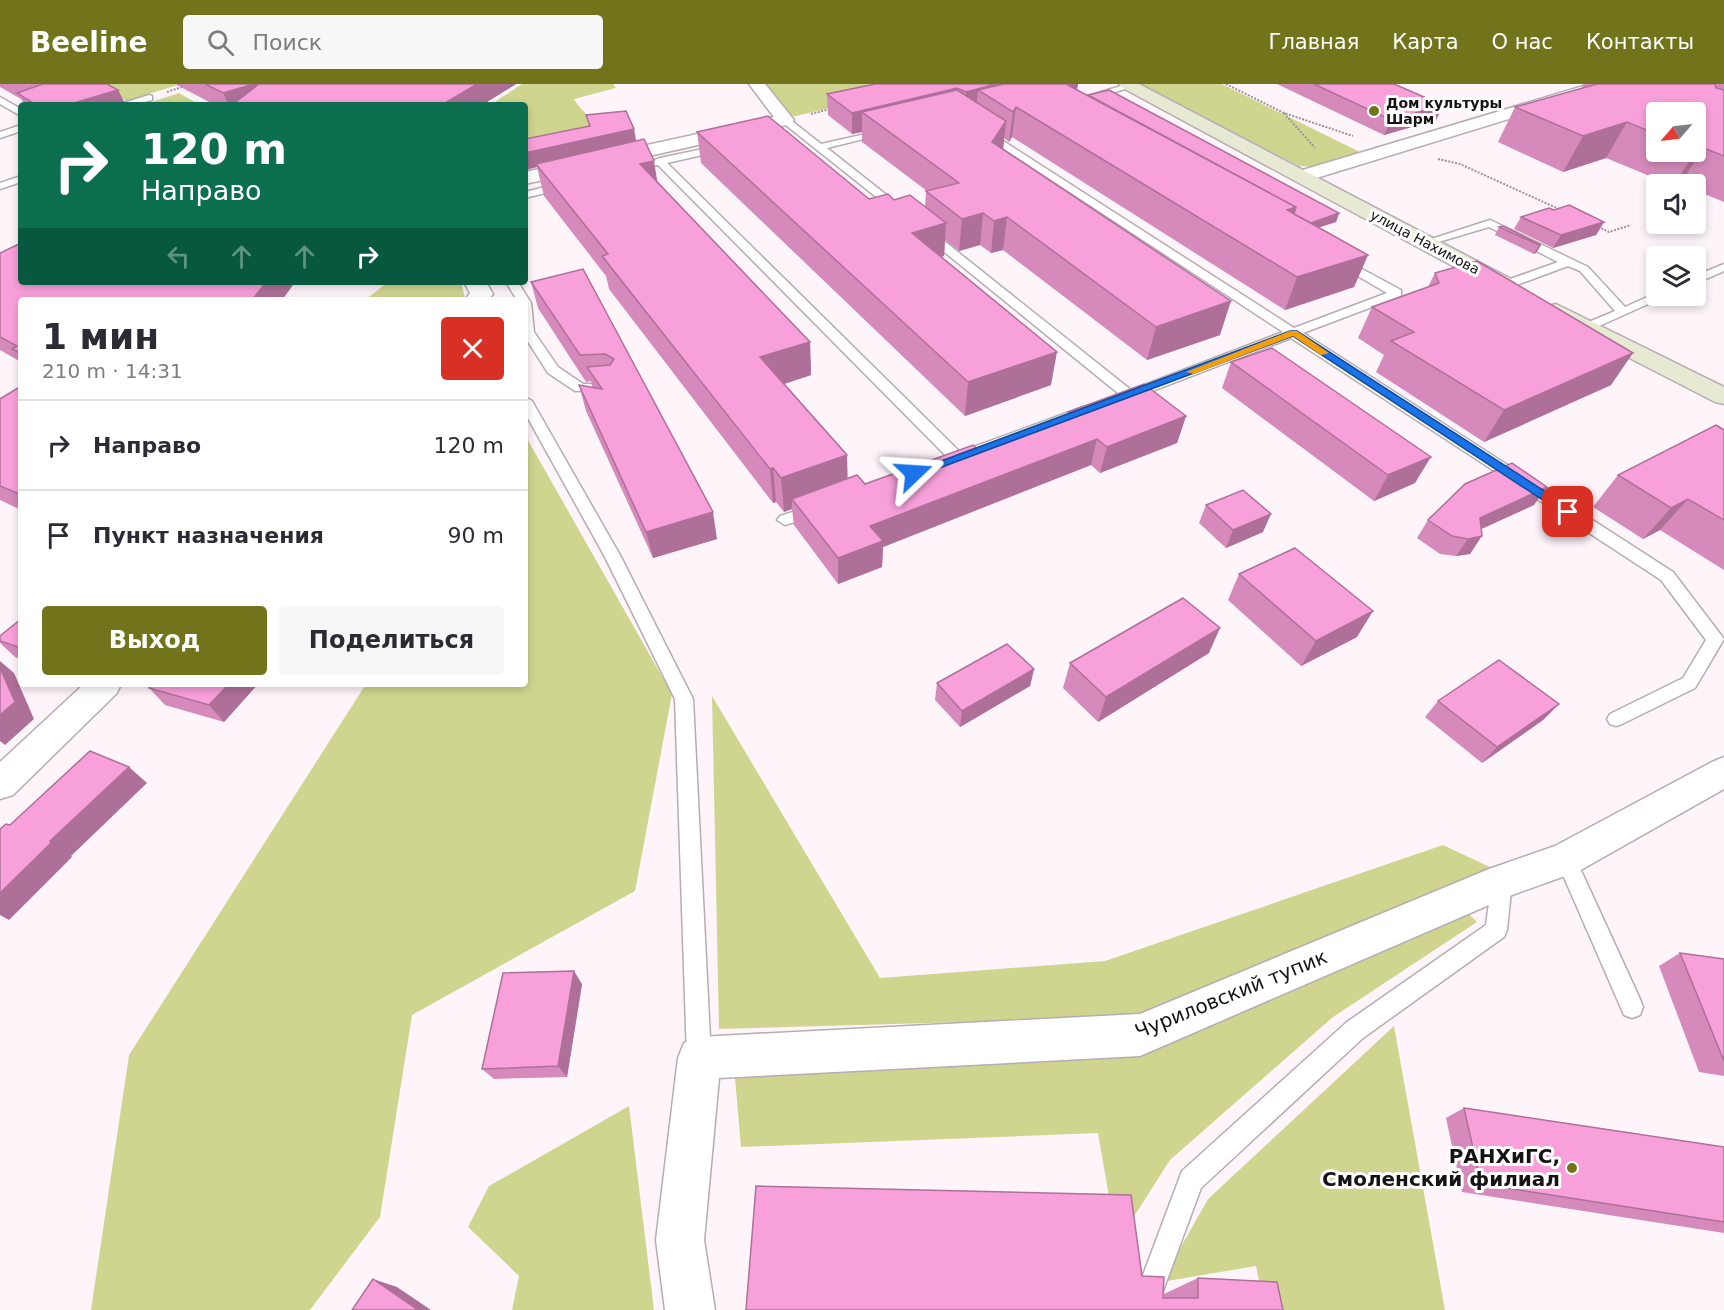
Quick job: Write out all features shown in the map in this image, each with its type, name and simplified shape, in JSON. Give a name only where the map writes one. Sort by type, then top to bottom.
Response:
[{"type":"street","points":[[528,177],[792,129],[757,84]]},
{"type":"street","name":"улица Нахимова","points":[[1129,85],[1425,243],[1724,397]]},
{"type":"street","points":[[1303,176],[1615,85]]},
{"type":"street","points":[[0,784],[102,687]]},
{"type":"street","name":"Чуриловский тупик","points":[[699,1058],[1140,1035],[1502,881],[1566,859],[1724,772]]},
{"type":"street","points":[[690,1310],[680,1240],[699,1058]]},
{"type":"lane","points":[[1077,99],[1129,85]]},
{"type":"lane","points":[[134,102],[149,98]]},
{"type":"lane","points":[[0,100],[18,111]]},
{"type":"lane","points":[[973,125],[1667,576],[1714,639],[1689,683],[1616,719]]},
{"type":"lane","points":[[819,147],[899,127]]},
{"type":"lane","points":[[0,135],[18,129]]},
{"type":"lane","points":[[792,129],[819,147],[1129,395]]},
{"type":"lane","points":[[638,166],[730,146]]},
{"type":"lane","points":[[660,161],[952,459],[1129,395],[1397,293],[1335,259]]},
{"type":"lane","points":[[0,186],[18,180]]},
{"type":"lane","points":[[528,194],[581,180]]},
{"type":"lane","points":[[1425,243],[1490,223],[1584,269],[1623,312]]},
{"type":"lane","points":[[1506,285],[1568,262]]},
{"type":"lane","points":[[1706,275],[1724,267]]},
{"type":"lane","points":[[1588,327],[1646,302]]},
{"type":"lane","points":[[528,332],[553,370],[580,388],[611,386]]},
{"type":"lane","points":[[528,406],[613,557],[684,699],[699,1058]]},
{"type":"lane","points":[[786,520],[828,505]]},
{"type":"lane","points":[[1566,859],[1632,1007]]},
{"type":"lane","points":[[1148,1310],[1147,1299],[1191,1180],[1355,1030],[1496,930],[1502,881]]},
{"type":"path","points":[[1226,84],[1284,112],[1392,149],[1460,164],[1567,213]]},
{"type":"path","points":[[792,129],[835,108]]},
{"type":"path","points":[[1284,112],[1332,167]]},
{"type":"path","points":[[1588,222],[1609,232],[1631,225]]},
{"type":"green space","points":[[67,84],[181,84],[126,101],[119,95]]},
{"type":"green space","points":[[522,84],[613,84],[616,88],[574,99],[596,125],[528,142],[528,102],[495,102]]},
{"type":"green space","points":[[764,84],[892,84],[885,95],[792,117]]},
{"type":"green space","points":[[1139,84],[1222,84],[1364,154],[1318,167],[1299,166]]},
{"type":"green space","points":[[179,93],[195,102],[152,102]]},
{"type":"green space","points":[[384,285],[462,285],[465,297],[369,297]]},
{"type":"green space","points":[[528,440],[672,694],[635,891],[412,1015],[380,1217],[310,1310],[91,1310],[129,1055],[364,687],[528,687]]},
{"type":"green space","points":[[712,696],[880,978],[1105,961],[1443,845],[1494,869],[1142,1017],[719,1029]]},
{"type":"green space","points":[[1467,912],[1477,922],[1333,1017],[1170,1160],[1117,1243],[1098,1133],[741,1147],[735,1078],[1149,1052]]},
{"type":"green space","points":[[1394,1026],[1445,1310],[1265,1310],[1256,1266],[1161,1282],[1208,1199]]},
{"type":"green space","points":[[629,1106],[654,1310],[512,1310],[519,1276],[468,1227],[489,1186]]},
{"type":"building","points":[[43,84],[107,84],[118,90],[77,102],[31,102],[17,93]]},
{"type":"building","points":[[205,84],[254,84],[223,93]]},
{"type":"building","points":[[259,84],[477,84],[447,102],[236,102]]},
{"type":"building","points":[[875,84],[996,84],[966,92],[957,88],[852,113],[827,94]]},
{"type":"building","points":[[1004,84],[1066,84],[1296,207],[1287,210],[1368,255],[1297,277],[1016,107],[1013,112],[978,90]]},
{"type":"building","points":[[1314,84],[1394,84],[1443,105],[1391,120]]},
{"type":"building","points":[[1597,84],[1715,84],[1716,88],[1724,90],[1724,156],[1706,149],[1706,102],[1646,102],[1646,130],[1627,122],[1583,136],[1515,107]]},
{"type":"building","points":[[957,90],[1006,121],[992,142],[1231,301],[1156,327],[1007,217],[994,221],[983,213],[962,219],[926,191],[959,183],[862,112]]},
{"type":"building","points":[[1109,90],[1339,213],[1311,223],[1294,214],[1296,207],[1088,95]]},
{"type":"building","points":[[626,111],[634,129],[528,152],[528,138],[590,126],[586,115]]},
{"type":"building","points":[[768,116],[869,199],[888,194],[894,200],[910,195],[946,223],[912,233],[1057,352],[968,382],[697,132]]},
{"type":"building","points":[[644,139],[654,161],[640,164],[810,342],[760,357],[847,455],[781,478],[773,468],[770,469],[602,256],[608,254],[536,164]]},
{"type":"building","points":[[1569,205],[1604,222],[1561,235],[1521,217],[1549,208],[1554,210]]},
{"type":"building","points":[[1503,226],[1541,245],[1499,227]]},
{"type":"building","points":[[18,244],[18,285],[264,285],[254,297],[18,297],[18,352],[12,349],[17,346],[0,337],[0,253]]},
{"type":"building","points":[[1477,261],[1633,353],[1504,410],[1391,341],[1414,332],[1372,307],[1439,283],[1435,273]]},
{"type":"building","points":[[583,269],[713,512],[646,532],[579,385],[602,389],[587,367],[610,365],[614,359],[605,354],[580,355],[531,282]]},
{"type":"building","points":[[1272,348],[1431,457],[1388,475],[1231,362]]},
{"type":"building","points":[[1144,384],[1186,416],[1107,447],[1097,439],[870,526],[883,541],[838,558],[792,499],[857,475],[865,484],[973,445],[979,450],[1073,416],[1068,412]]},
{"type":"building","points":[[18,388],[17,493],[0,486],[0,399]]},
{"type":"building","points":[[1716,425],[1724,430],[1724,520],[1688,499],[1671,508],[1618,475]]},
{"type":"building","points":[[1512,463],[1547,487],[1480,518],[1482,536],[1468,539],[1452,536],[1428,520],[1465,484]]},
{"type":"building","points":[[1243,490],[1271,514],[1233,530],[1206,505]]},
{"type":"building","points":[[1295,548],[1373,611],[1316,641],[1239,574]]},
{"type":"building","points":[[1183,598],[1220,628],[1106,697],[1070,663]]},
{"type":"building","points":[[18,621],[18,647],[0,641],[0,636]]},
{"type":"building","points":[[1007,644],[1034,669],[962,711],[937,683]]},
{"type":"building","points":[[1499,660],[1559,704],[1497,747],[1438,701]]},
{"type":"building","points":[[0,668],[15,702],[0,715]]},
{"type":"building","points":[[150,687],[226,687],[209,705]]},
{"type":"building","points":[[90,751],[129,767],[50,841],[52,842],[0,893],[0,829],[6,824],[10,825]]},
{"type":"building","points":[[1680,953],[1724,959],[1724,1061]]},
{"type":"building","points":[[574,971],[558,1066],[482,1069],[503,973]]},
{"type":"building","points":[[1464,1108],[1724,1147],[1724,1222],[1481,1184]]},
{"type":"building","points":[[756,1186],[1131,1195],[1142,1276],[1164,1277],[1163,1298],[1198,1298],[1198,1278],[1277,1282],[1283,1310],[746,1310]]},
{"type":"building","points":[[373,1279],[418,1310],[352,1310]]},
{"type":"slow traffic","points":[[1191,372],[1294,333],[1324,353]]},
{"type":"place","name":"Дом культуры Шарм","points":[[1374,111]]},
{"type":"place","name":"РАНХиГС, Смоленский филиал","points":[[1572,1168]]},
{"type":"route","points":[[914,473],[1294,333],[1568,512]]}]
